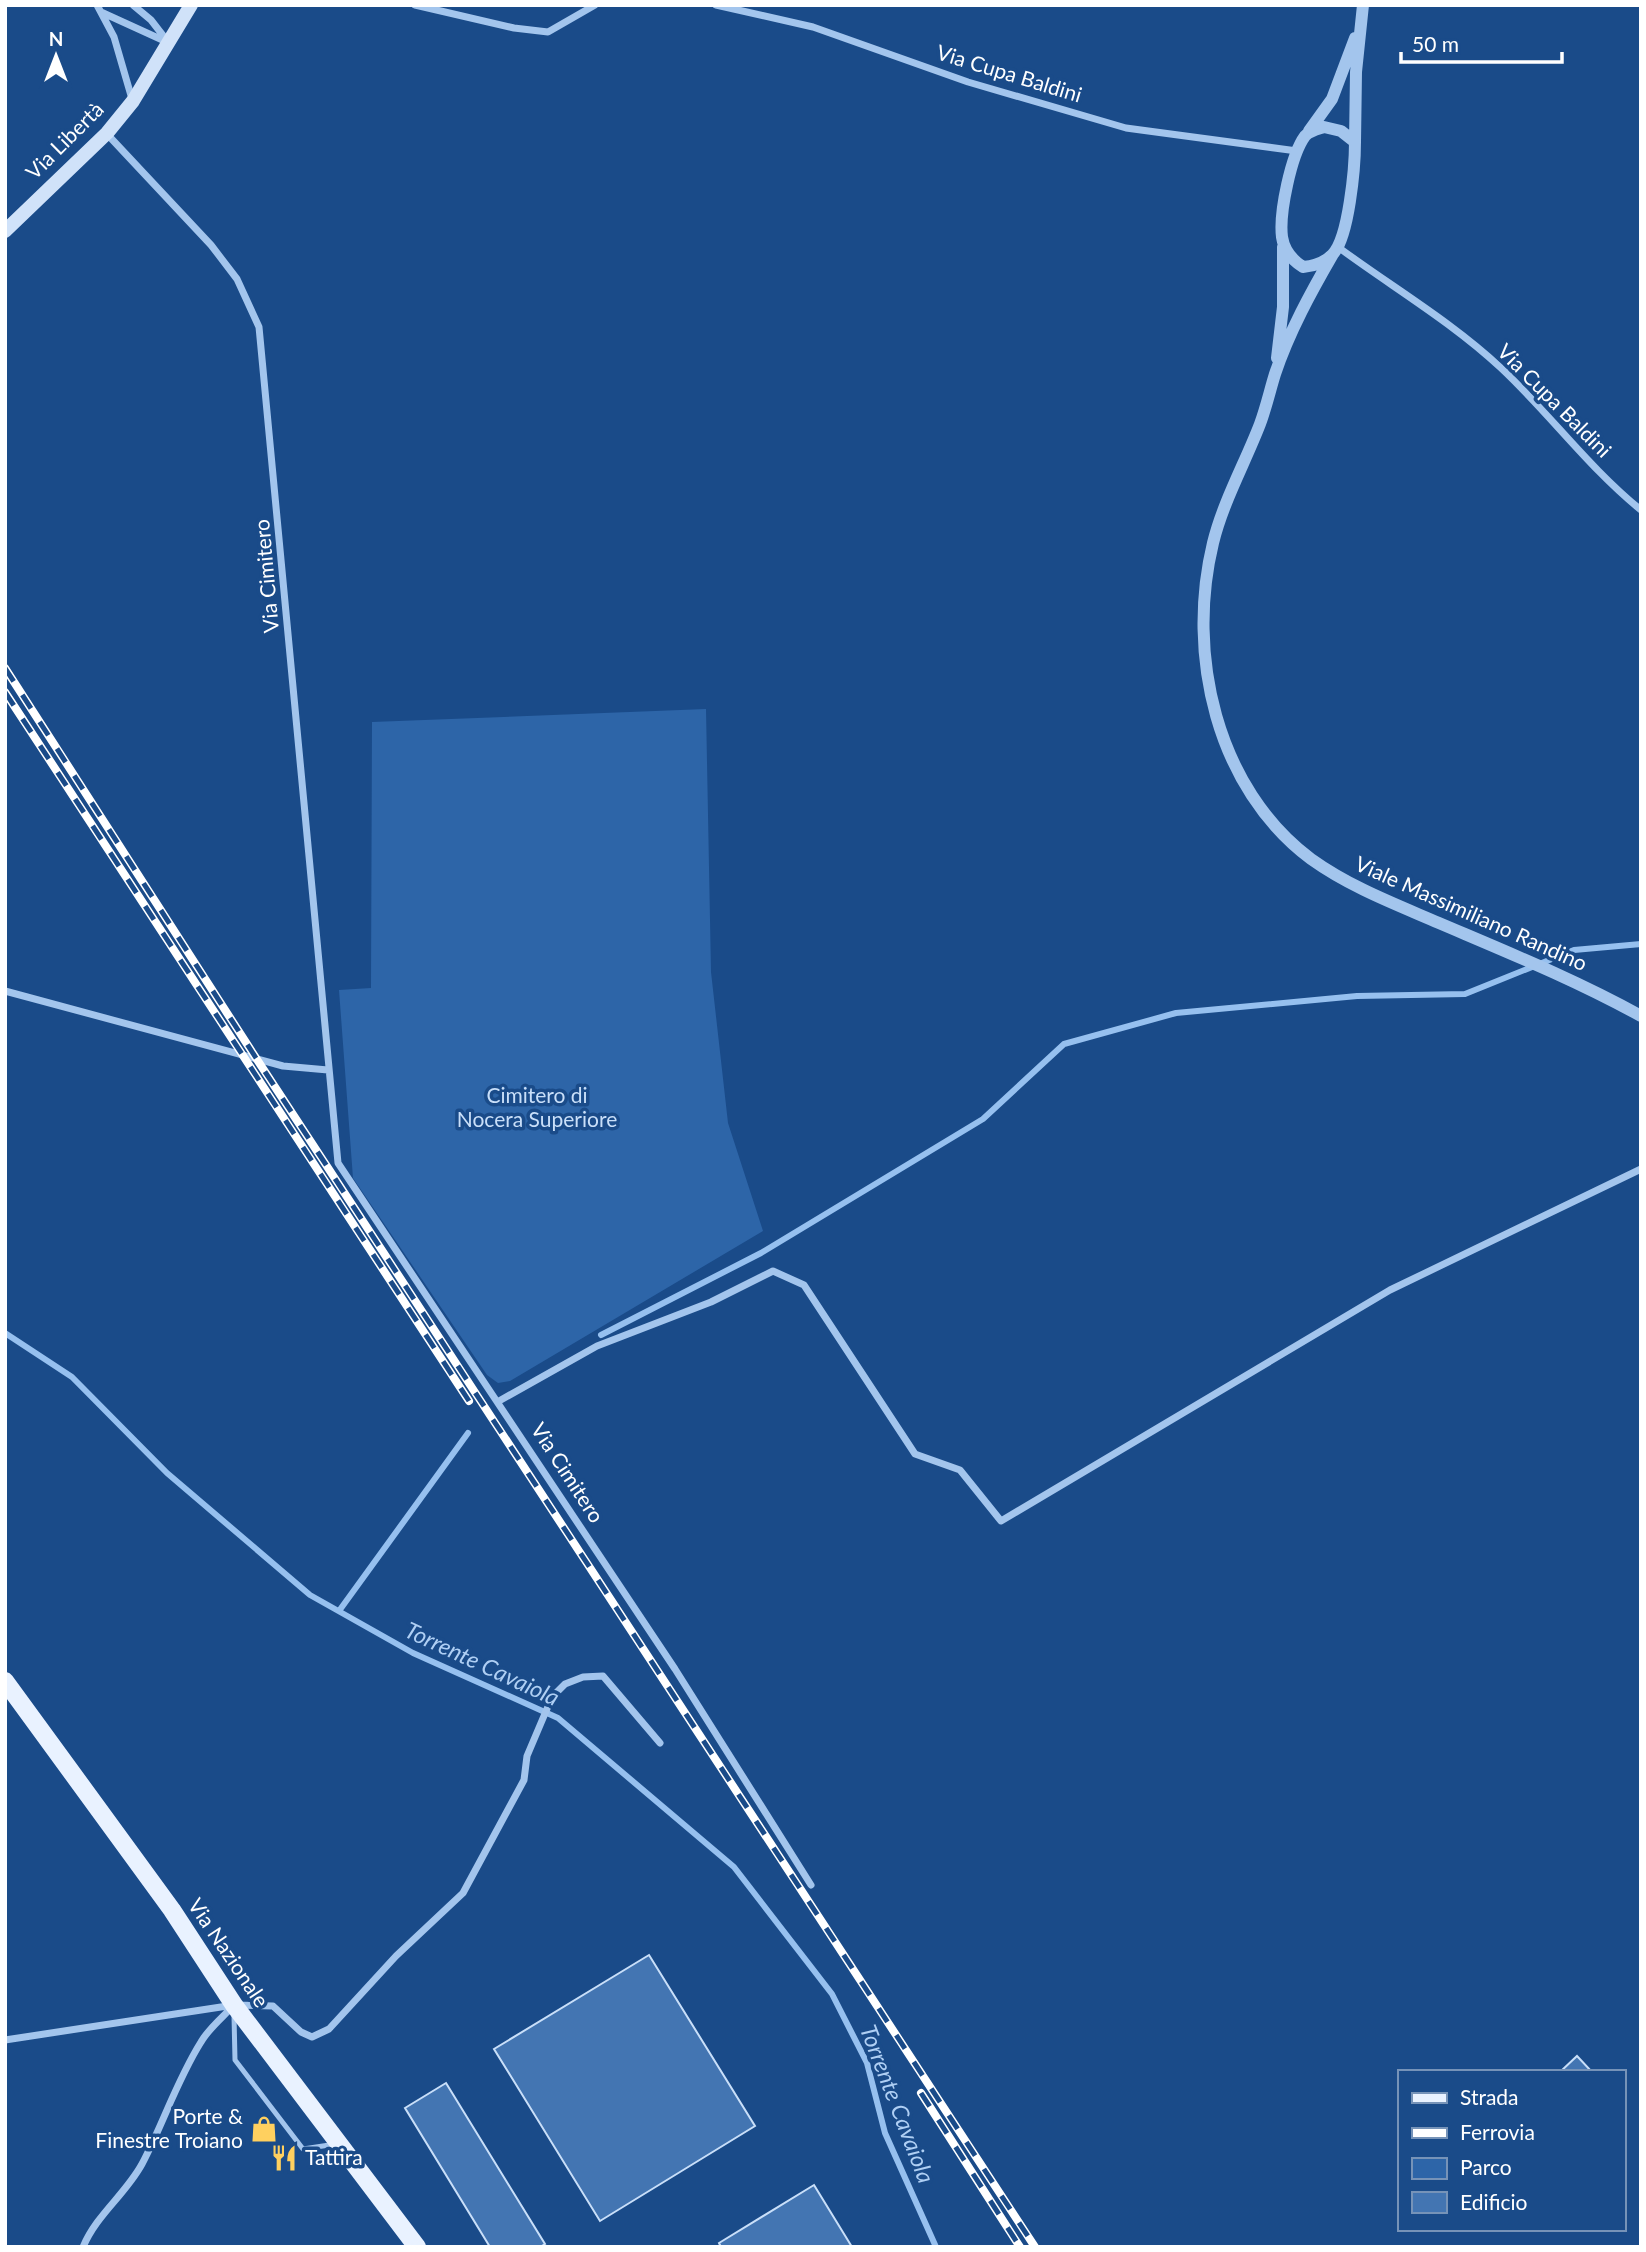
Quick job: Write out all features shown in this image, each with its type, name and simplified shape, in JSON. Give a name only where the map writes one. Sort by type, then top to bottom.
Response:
[{"type":"main road","name":"Via Libertà","points":[[5,231],[107,133],[133,101],[191,5]]},
{"type":"main road","name":"Via Nazionale","points":[[5,1681],[172,1910],[234,2005],[417,2247]]},
{"type":"street","points":[[134,5],[151,20],[169,43]]},
{"type":"street","points":[[415,5],[514,28],[548,32],[595,5]]},
{"type":"street","name":"Via Cupa Baldini","points":[[716,5],[813,27],[968,82],[1126,128],[1297,151]]},
{"type":"street","points":[[1276,372],[1296,324],[1335,251],[1353,182],[1363,5]]},
{"type":"street","points":[[99,8],[169,43]]},
{"type":"street","points":[[99,8],[114,37],[133,101]]},
{"type":"street","points":[[1276,372],[1283,307],[1283,211],[1297,151],[1332,99],[1360,25]]},
{"type":"street","points":[[1307,133],[1324,127],[1341,131],[1355,142]]},
{"type":"street","name":"Via Cimitero","points":[[107,133],[211,245],[237,279],[259,327],[338,1163],[676,1669],[811,1885]]},
{"type":"street","points":[[1282,237],[1292,260],[1303,267],[1317,265],[1335,251]]},
{"type":"street","name":"Via Cupa Baldini","points":[[1335,251],[1419,303],[1501,368],[1616,489],[1641,510]]},
{"type":"street","name":"Viale Massimiliano Randino","points":[[1276,372],[1261,422],[1213,542],[1205,596],[1207,684],[1220,732],[1238,770],[1262,808],[1285,837],[1311,859],[1355,887],[1582,984],[1641,1016]]},
{"type":"street","points":[[5,990],[283,1066],[328,1070]]},
{"type":"street","points":[[499,1401],[597,1346],[711,1302],[773,1271],[804,1285],[915,1454],[960,1469],[1001,1521],[1390,1290],[1641,1169]]},
{"type":"street","points":[[5,2040],[234,2005],[273,2006],[302,2032],[312,2036],[328,2029],[396,1956],[463,1893],[524,1780],[527,1756],[541,1718],[551,1699],[565,1684],[583,1676],[603,1676],[660,1743]]},
{"type":"street","points":[[83,2247],[104,2210],[126,2189],[142,2164],[173,2093],[202,2039],[234,2005]]},
{"type":"lane","points":[[234,2005],[235,2060],[277,2116],[303,2149],[339,2143]]},
{"type":"green space","name":"Cimitero di Nocera Superiore","points":[[706,709],[711,972],[728,1123],[763,1231],[510,1381],[498,1383],[487,1375],[353,1178],[339,990],[371,988],[372,722]]},
{"type":"building","points":[[649,1955],[755,2126],[600,2221],[494,2049]]},
{"type":"building","points":[[1577,2056],[1590,2070],[1562,2070]]},
{"type":"building","points":[[446,2083],[545,2244],[540,2247],[490,2247],[405,2108]]},
{"type":"building","points":[[814,2185],[852,2247],[721,2247],[719,2243]]},
{"type":"waterway","points":[[601,1335],[761,1253],[983,1119],[1064,1044],[1176,1013],[1357,996],[1465,994],[1574,950],[1641,944]]},
{"type":"waterway","name":"Torrente Cavaiola","points":[[5,1333],[72,1377],[167,1473],[310,1595],[413,1653],[558,1718],[734,1867],[832,1994],[867,2063],[885,2133],[936,2247]]},
{"type":"waterway","points":[[339,1611],[468,1433]]},
{"type":"railway","points":[[5,668],[256,1058],[1035,2247]]},
{"type":"railway","points":[[5,692],[469,1401]]},
{"type":"railway","points":[[921,2093],[1020,2247]]},
{"type":"place","name":"Porte & Finestre Troiano","points":[[264,2129]]},
{"type":"place","name":"Tattira","points":[[284,2158]]}]
